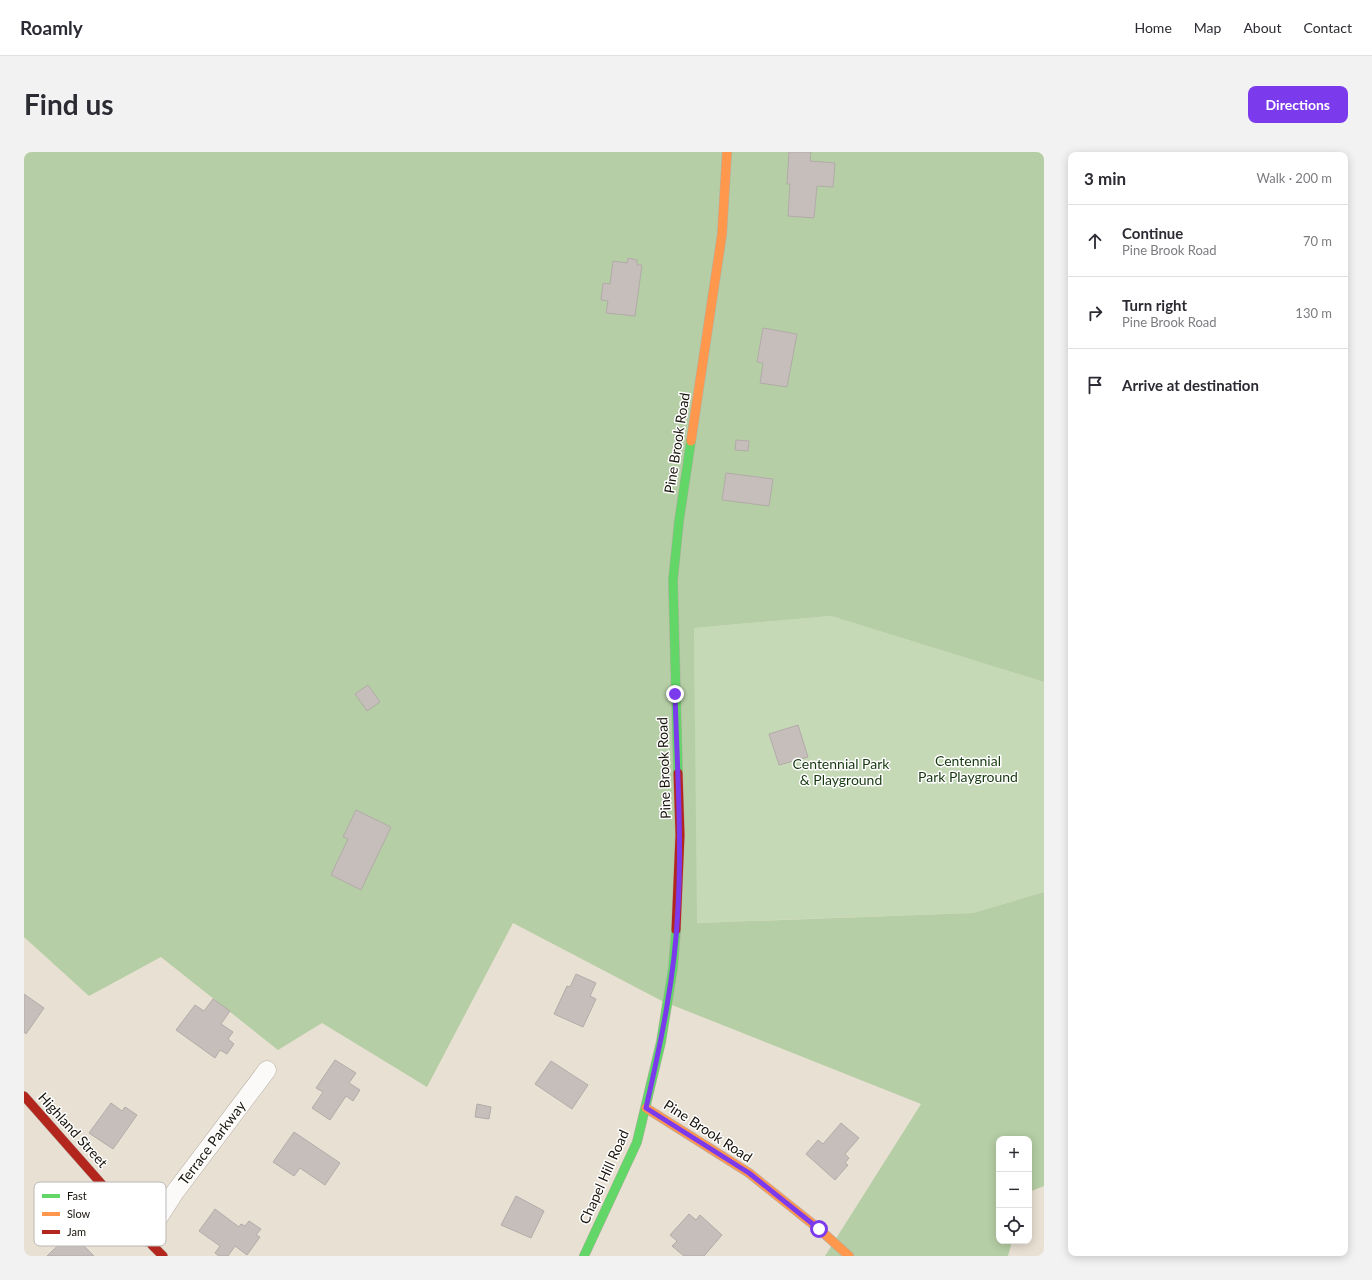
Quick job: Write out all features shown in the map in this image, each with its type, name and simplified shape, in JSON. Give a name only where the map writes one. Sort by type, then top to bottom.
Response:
[{"type":"main road","name":"Pine Brook Road","points":[[727,152],[722,234],[679,521],[673,580],[680,835],[678,909],[673,968],[661,1042],[646,1108],[749,1173],[819,1229],[849,1256]]},
{"type":"main road","name":"Highland Street","points":[[24,1096],[100,1182]]},
{"type":"main road","name":"Chapel Hill Road","points":[[584,1256],[637,1142],[646,1108]]},
{"type":"main road","name":"Highland Street","points":[[154,1246],[163,1256]]},
{"type":"street","name":"Terrace Parkway","points":[[166,1206],[267,1070]]},
{"type":"green space","points":[[24,152],[1044,152],[1044,682],[831,616],[694,628],[697,923],[973,913],[1044,892],[1044,1186],[1032,1191],[1032,1136],[996,1136],[996,1244],[1011,1244],[1008,1256],[825,1256],[921,1104],[662,1001],[513,923],[427,1087],[322,1023],[278,1050],[161,957],[89,996],[24,937]]},
{"type":"green space","name":"Centennial Park & Playground","points":[[831,616],[1044,682],[1044,892],[973,913],[696,923],[694,628]]},
{"type":"building","points":[[789,152],[811,152],[810,161],[835,163],[833,187],[817,186],[814,218],[788,216],[790,184],[787,184]]},
{"type":"building","points":[[628,258],[637,260],[637,265],[642,265],[635,316],[606,313],[608,301],[601,300],[603,283],[610,284],[613,261],[627,263]]},
{"type":"building","points":[[763,328],[797,334],[787,387],[760,383],[763,363],[757,362]]},
{"type":"building","points":[[736,440],[749,441],[748,451],[735,450]]},
{"type":"building","points":[[726,473],[773,479],[769,506],[722,500]]},
{"type":"building","points":[[368,685],[380,702],[367,711],[355,694]]},
{"type":"building","points":[[798,725],[808,757],[779,765],[769,734]]},
{"type":"building","points":[[356,810],[391,827],[361,890],[331,875],[348,839],[343,837]]},
{"type":"building","points":[[576,974],[596,983],[590,996],[596,999],[583,1027],[554,1014],[567,986],[570,987]]},
{"type":"building","points":[[24,994],[44,1008],[26,1034],[24,1032]]},
{"type":"building","points":[[213,999],[230,1011],[221,1024],[233,1032],[228,1039],[234,1044],[227,1054],[220,1050],[215,1058],[176,1030],[195,1005],[204,1011]]},
{"type":"building","points":[[335,1060],[356,1073],[349,1083],[360,1090],[353,1101],[346,1096],[330,1120],[312,1108],[323,1092],[316,1088]]},
{"type":"building","points":[[551,1061],[588,1085],[572,1109],[535,1084]]},
{"type":"building","points":[[111,1103],[122,1111],[125,1107],[137,1115],[113,1149],[89,1133]]},
{"type":"building","points":[[477,1104],[491,1107],[489,1119],[475,1117]]},
{"type":"building","points":[[841,1123],[859,1138],[845,1154],[849,1158],[845,1163],[848,1165],[835,1180],[806,1154],[818,1140],[823,1144]]},
{"type":"building","points":[[294,1132],[340,1163],[325,1185],[300,1168],[294,1176],[273,1162]]},
{"type":"building","points":[[516,1196],[544,1211],[531,1238],[501,1225]]},
{"type":"building","points":[[215,1209],[239,1227],[241,1224],[245,1226],[249,1221],[261,1229],[256,1235],[260,1237],[247,1255],[235,1246],[228,1256],[219,1256],[215,1253],[220,1246],[199,1231]]},
{"type":"building","points":[[689,1214],[696,1220],[700,1215],[722,1235],[704,1256],[684,1256],[672,1246],[677,1241],[670,1235]]},
{"type":"building","points":[[57,1246],[84,1246],[94,1256],[47,1256]]},
{"type":"traffic: fast","points":[[678,773],[673,580],[679,521],[691,441]]},
{"type":"traffic: fast","points":[[584,1256],[637,1142],[661,1042],[673,968],[676,930]]},
{"type":"traffic: slow","points":[[691,441],[722,234],[727,152]]},
{"type":"traffic: slow","points":[[646,1108],[749,1173],[819,1229],[849,1256]]},
{"type":"traffic: jam","points":[[676,930],[680,835],[678,773]]},
{"type":"traffic: jam","points":[[24,1096],[100,1182]]},
{"type":"traffic: jam","points":[[153,1246],[163,1256]]},
{"type":"route","points":[[675,694],[680,835],[678,909],[673,968],[661,1042],[646,1108],[749,1173],[819,1229]]},
{"type":"park label","name":"Centennial Park Playground","points":[[968,770]]}]
